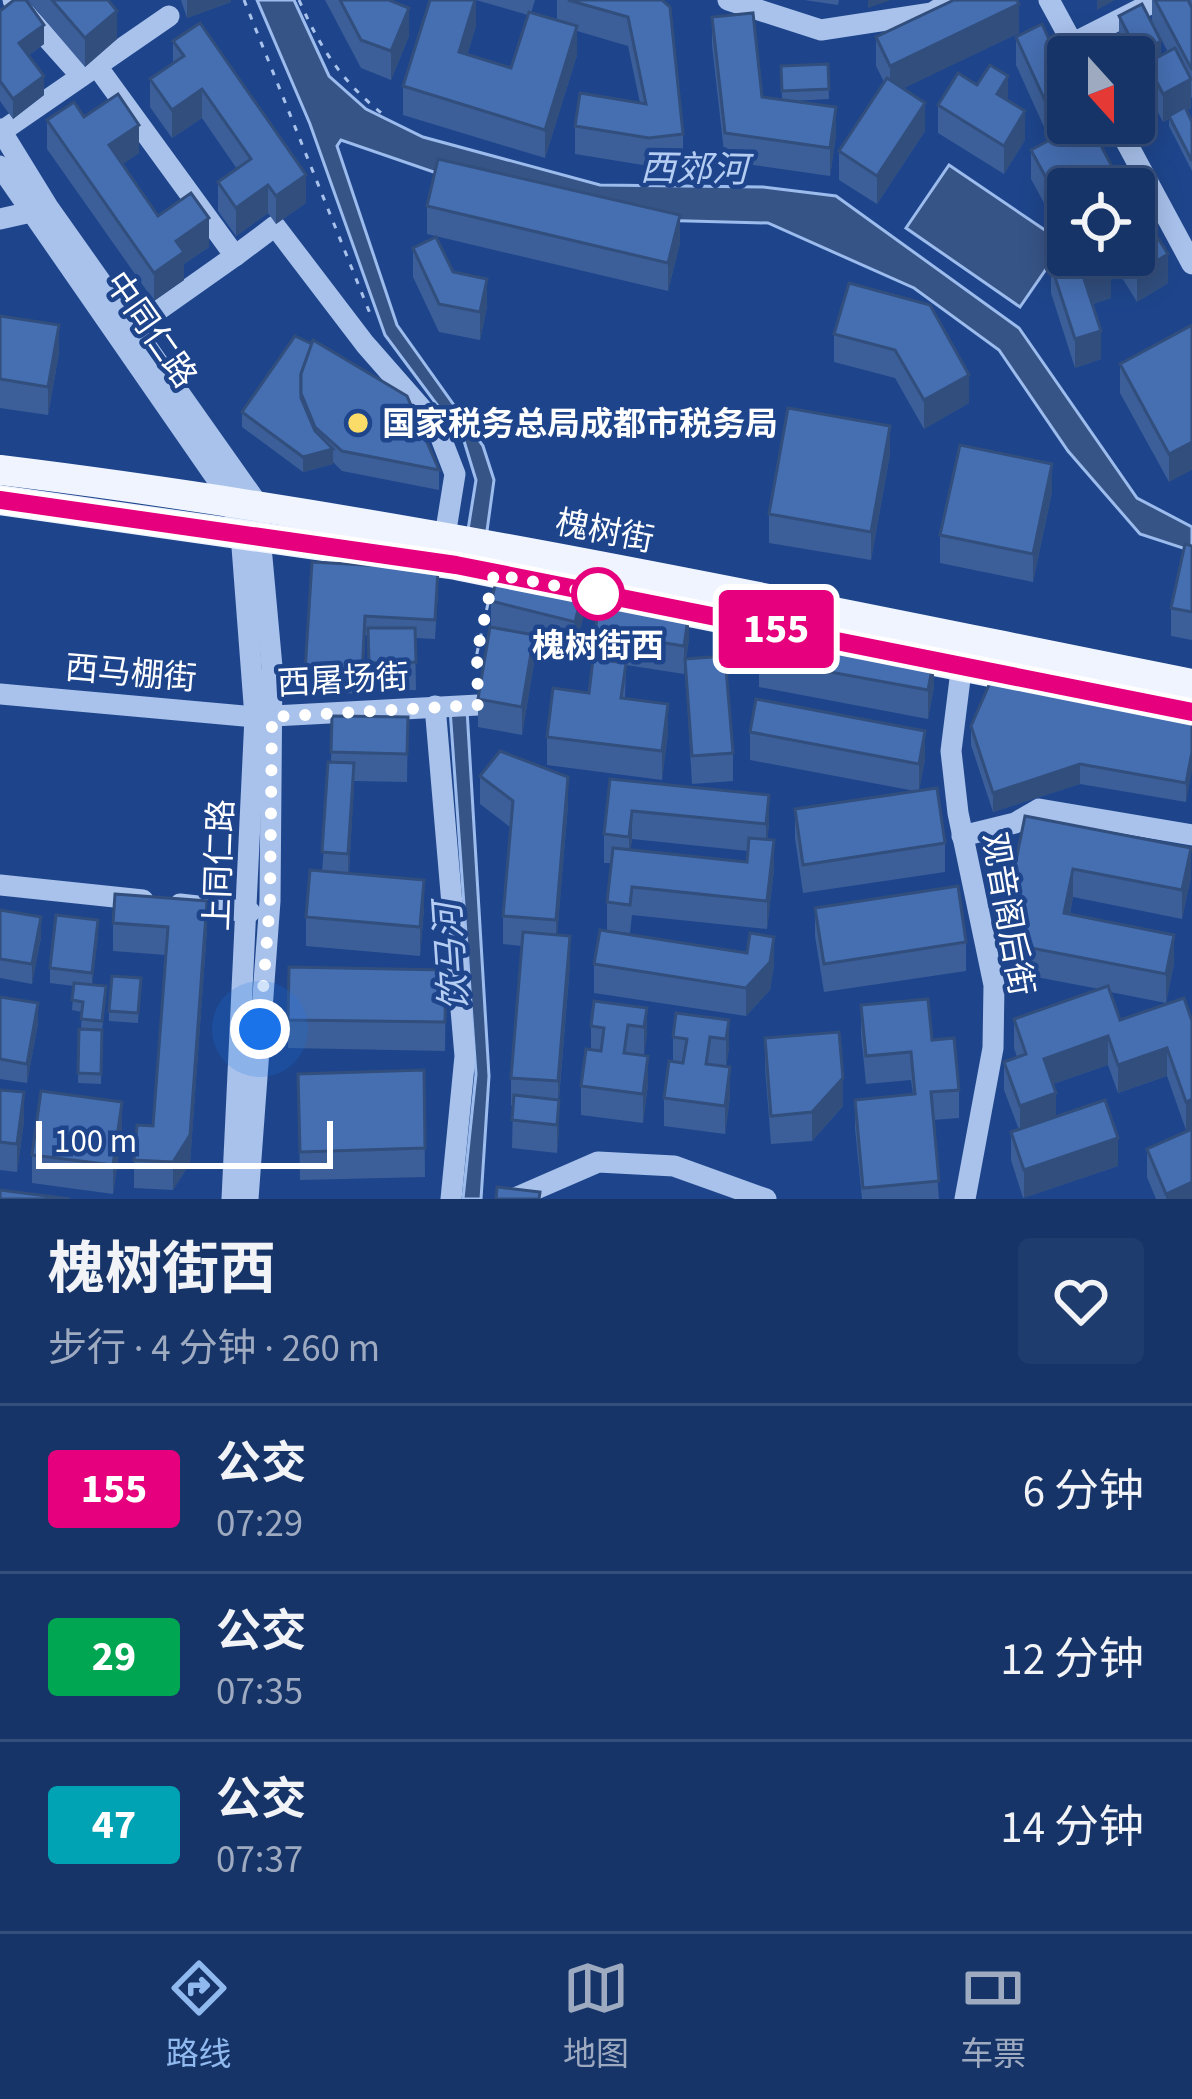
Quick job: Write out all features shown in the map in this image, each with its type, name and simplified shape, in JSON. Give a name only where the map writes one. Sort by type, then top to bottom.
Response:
[{"type":"main road","name":"槐树街","points":[[0,470],[243,500],[445,536],[963,652],[1192,712]]},
{"type":"main road","name":"槐树街","points":[[0,500],[251,535],[963,652],[1192,684]]},
{"type":"street","points":[[13,0],[88,71],[235,256]]},
{"type":"street","points":[[728,0],[821,30],[932,13],[945,2]]},
{"type":"street","points":[[844,27],[849,0]]},
{"type":"street","points":[[1049,0],[1068,36]]},
{"type":"street","points":[[1099,36],[1158,0]]},
{"type":"street","points":[[169,16],[1,130],[243,500]]},
{"type":"street","points":[[1128,144],[1190,255]]},
{"type":"street","name":"中同仁路","points":[[0,166],[243,500],[251,535]]},
{"type":"street","points":[[0,219],[31,212]]},
{"type":"street","points":[[133,328],[275,226],[365,344],[436,425],[455,474],[445,536]]},
{"type":"street","name":"上同仁路","points":[[232,1199],[263,717],[251,535]]},
{"type":"street","name":"观音阁后街","points":[[963,652],[951,751],[962,836],[994,985],[992,1048],[965,1199]]},
{"type":"street","name":"西马棚街","points":[[0,694],[263,717]]},
{"type":"street","name":"西屠场街","points":[[263,717],[478,705]]},
{"type":"street","name":"西屠场街","points":[[435,706],[465,1056],[452,1199]]},
{"type":"street","points":[[248,1199],[270,901],[263,717]]},
{"type":"street","points":[[962,836],[1015,823],[1039,809],[1192,835]]},
{"type":"street","points":[[0,885],[250,912]]},
{"type":"street","points":[[513,1199],[552,1189],[598,1162],[674,1166],[756,1196]]},
{"type":"path","points":[[244,0],[373,321]]},
{"type":"path","points":[[299,0],[327,60],[358,96],[388,118]]},
{"type":"path","points":[[478,705],[477,653],[494,574]]},
{"type":"water","points":[[257,0],[294,0],[329,76],[366,109],[423,137],[600,185],[763,187],[836,196],[1019,328],[1137,498],[1192,527],[1192,551],[1140,534],[1068,451],[999,350],[914,288],[768,223],[652,220],[509,198],[341,140],[337,146],[397,325],[483,446],[494,480],[486,538],[467,536],[476,480],[464,441],[385,335],[310,124]]},
{"type":"water","points":[[949,165],[1047,231],[1047,268],[1020,307],[906,228]]},
{"type":"water","points":[[450,709],[467,710],[489,1076],[481,1199],[463,1199],[476,1074]]},
{"type":"building","points":[[14,0],[26,0],[44,25],[19,43],[44,76],[13,99],[0,81],[0,11]]},
{"type":"building","points":[[52,0],[108,0],[117,11],[85,38]]},
{"type":"building","points":[[340,0],[389,0],[409,8],[391,51],[361,40]]},
{"type":"building","points":[[430,0],[475,0],[459,52],[511,68],[529,12],[577,26],[545,130],[403,86]]},
{"type":"building","points":[[568,0],[662,0],[670,7],[683,134],[649,138],[575,126],[580,93],[646,104],[628,17]]},
{"type":"building","points":[[954,0],[1017,0],[1019,4],[890,66],[876,37]]},
{"type":"building","points":[[1155,0],[1188,0],[1192,70]]},
{"type":"building","points":[[1142,4],[1161,41],[1155,44],[1155,36],[1129,36],[1119,16]]},
{"type":"building","points":[[753,13],[762,97],[836,107],[830,148],[725,133],[712,17]]},
{"type":"building","points":[[200,23],[306,175],[276,196],[268,185],[236,208],[218,182],[251,159],[202,89],[172,110],[150,79],[184,56],[173,41]]},
{"type":"building","points":[[1042,24],[1047,36],[1047,105],[1016,37]]},
{"type":"building","points":[[1175,48],[1191,79],[1163,94],[1155,78],[1155,59]]},
{"type":"building","points":[[828,64],[829,89],[782,91],[781,66]]},
{"type":"building","points":[[990,65],[1008,76],[997,94],[1025,111],[1004,146],[938,105],[958,73],[977,85]]},
{"type":"building","points":[[887,78],[925,103],[877,176],[839,151]]},
{"type":"building","points":[[118,94],[139,125],[109,145],[158,216],[191,193],[209,218],[176,241],[184,252],[154,273],[47,120],[74,102],[84,117]]},
{"type":"building","points":[[1185,107],[1192,122],[1192,161],[1169,116]]},
{"type":"building","points":[[1047,141],[1100,144],[1113,168],[1047,168],[1047,180],[1031,150]]},
{"type":"building","points":[[438,159],[680,215],[668,263],[427,206]]},
{"type":"building","points":[[1155,233],[1168,254],[1155,262]]},
{"type":"building","points":[[436,237],[453,272],[487,279],[480,312],[439,304],[413,248]]},
{"type":"building","points":[[1055,276],[1093,276],[1084,279],[1101,331],[1075,339]]},
{"type":"building","points":[[849,283],[930,305],[969,375],[924,400],[895,350],[834,334]]},
{"type":"building","points":[[0,316],[59,325],[48,387],[0,379]]},
{"type":"building","points":[[1192,325],[1192,442],[1169,454],[1120,364]]},
{"type":"building","points":[[295,336],[312,344],[301,374],[301,398],[315,431],[333,449],[303,457],[242,412]]},
{"type":"building","name":"国家税务总局成都市税务局","points":[[313,340],[407,396],[439,470],[342,451],[315,427],[301,393],[301,374]]},
{"type":"building","points":[[788,408],[890,426],[871,532],[769,514]]},
{"type":"building","points":[[960,445],[1052,464],[1033,554],[940,535]]},
{"type":"building","points":[[1185,544],[1192,546],[1192,612],[1171,608]]},
{"type":"building","points":[[312,562],[438,569],[435,620],[365,616],[362,674],[305,671]]},
{"type":"building","points":[[501,564],[584,585],[575,622],[491,601]]},
{"type":"building","points":[[600,597],[689,611],[684,646],[595,632]]},
{"type":"building","points":[[765,626],[934,658],[928,690],[759,659]]},
{"type":"building","points":[[490,627],[534,635],[522,707],[478,699]]},
{"type":"building","points":[[368,628],[415,628],[416,662],[369,663]]},
{"type":"building","points":[[725,656],[733,753],[692,756],[685,659]]},
{"type":"building","points":[[593,659],[626,663],[621,698],[668,704],[662,751],[547,737],[553,688],[589,693]]},
{"type":"building","points":[[993,676],[1192,711],[1186,783],[1080,764],[993,793],[971,726]]},
{"type":"building","points":[[756,699],[925,731],[919,764],[750,732]]},
{"type":"building","points":[[332,716],[408,717],[407,754],[331,752]]},
{"type":"building","points":[[500,751],[568,777],[556,920],[503,916],[513,801],[480,776]]},
{"type":"building","points":[[328,762],[354,763],[348,854],[322,852]]},
{"type":"building","points":[[610,779],[769,795],[766,824],[632,811],[629,837],[604,834]]},
{"type":"building","points":[[937,788],[945,843],[803,865],[795,809]]},
{"type":"building","points":[[1025,816],[1191,848],[1182,890],[1073,869],[1064,913],[1174,935],[1166,974],[1031,948],[1009,895]]},
{"type":"building","points":[[749,838],[774,840],[767,901],[632,887],[630,905],[607,902],[613,848],[747,862]]},
{"type":"building","points":[[310,870],[424,880],[420,927],[306,917]]},
{"type":"building","points":[[958,886],[966,942],[824,964],[815,908]]},
{"type":"building","points":[[115,894],[207,901],[190,1135],[173,1162],[134,1160],[137,1125],[153,1126],[168,927],[113,923]]},
{"type":"building","points":[[0,910],[41,917],[32,964],[0,959]]},
{"type":"building","points":[[56,915],[98,920],[92,973],[50,968]]},
{"type":"building","points":[[600,930],[747,953],[750,933],[774,937],[770,962],[746,988],[594,964]]},
{"type":"building","points":[[523,932],[570,936],[558,1081],[511,1078]]},
{"type":"building","points":[[289,967],[446,970],[445,1022],[288,1020]]},
{"type":"building","points":[[112,976],[141,978],[138,1013],[109,1011]]},
{"type":"building","points":[[74,983],[106,986],[102,1021],[81,1019],[83,1002],[72,1000]]},
{"type":"building","points":[[1108,986],[1120,1020],[1184,998],[1192,1021],[1192,1099],[1186,1102],[1167,1048],[1118,1065],[1108,1036],[1044,1059],[1056,1093],[1020,1106],[1004,1062],[1026,1054],[1014,1019]]},
{"type":"building","points":[[0,997],[38,1003],[27,1064],[0,1059]]},
{"type":"building","points":[[928,999],[932,1040],[954,1038],[959,1090],[931,1092],[939,1181],[863,1188],[855,1100],[915,1094],[911,1052],[866,1056],[861,1005]]},
{"type":"building","points":[[594,1001],[647,1008],[644,1027],[628,1025],[624,1053],[648,1056],[643,1094],[581,1086],[586,1049],[601,1051],[604,1028],[591,1026]]},
{"type":"building","points":[[676,1013],[729,1020],[726,1039],[710,1037],[706,1064],[730,1067],[725,1106],[664,1098],[669,1061],[683,1063],[687,1039],[673,1037]]},
{"type":"building","points":[[79,1029],[102,1030],[101,1074],[78,1073]]},
{"type":"building","points":[[839,1032],[843,1078],[812,1112],[771,1116],[765,1038]]},
{"type":"building","points":[[424,1070],[425,1148],[300,1152],[298,1074]]},
{"type":"building","points":[[0,1090],[24,1092],[17,1144],[0,1142]]},
{"type":"building","points":[[41,1091],[122,1102],[113,1165],[32,1155]]},
{"type":"building","points":[[514,1095],[559,1100],[557,1125],[512,1120]]},
{"type":"building","points":[[1105,1100],[1118,1138],[1024,1170],[1011,1132]]},
{"type":"building","points":[[1192,1129],[1192,1182],[1166,1194],[1147,1149]]},
{"type":"building","points":[[497,1187],[540,1192],[539,1199],[496,1199]]},
{"type":"building","points":[[0,1190],[70,1199],[0,1199]]},
{"type":"bus line","name":"155","points":[[0,500],[456,565],[1192,712]]},
{"type":"place","name":"国家税务总局成都市税务局","points":[[358,423]]},
{"type":"place","name":"槐树街西","points":[[598,594]]},
{"type":"route","points":[[260,1029],[270,901],[272,717],[478,705],[477,653],[494,574],[598,594]]},
{"type":"water label","name":"西郊河","points":[[694,168]]},
{"type":"water label","name":"饮马河","points":[[450,957]]}]
